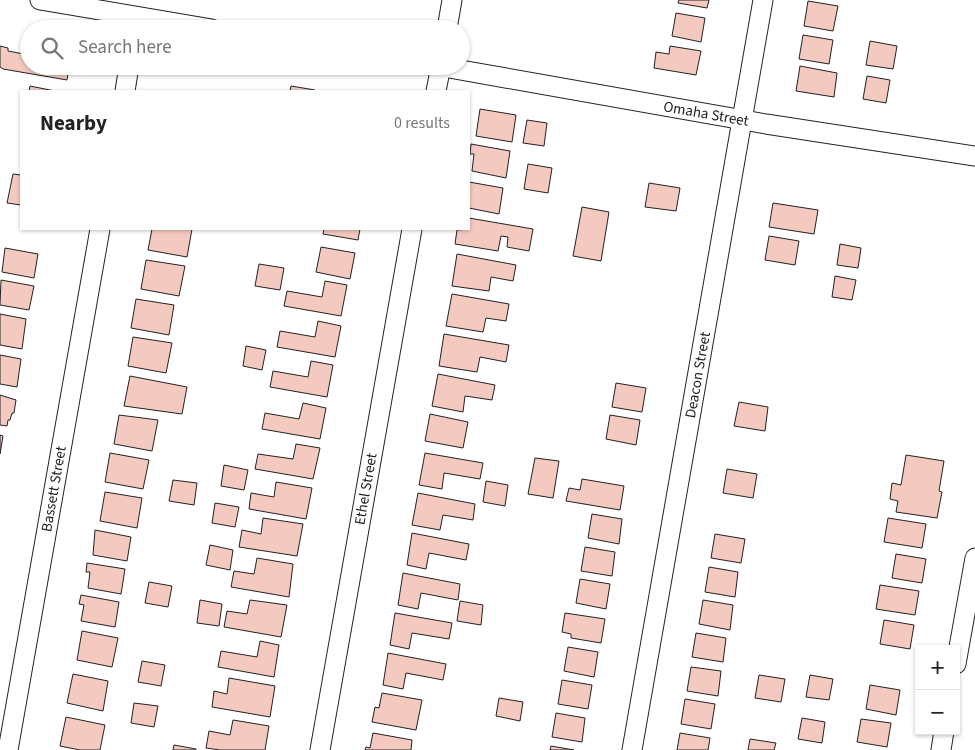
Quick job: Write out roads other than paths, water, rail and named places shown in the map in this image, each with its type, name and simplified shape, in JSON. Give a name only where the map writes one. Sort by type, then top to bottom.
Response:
[{"type":"street","points":[[40,0],[164,20]]},
{"type":"street","points":[[449,20],[452,0]]},
{"type":"street","name":"Deacon Street","points":[[632,750],[763,0]]},
{"type":"street","name":"Omaha Street","points":[[470,71],[742,120],[975,156]]},
{"type":"street","points":[[125,90],[128,75]]},
{"type":"street","points":[[436,90],[439,75]]},
{"type":"street","name":"Bassett Street","points":[[8,750],[100,230]]},
{"type":"street","name":"Ethel Street","points":[[320,750],[412,230]]},
{"type":"street","points":[[959,645],[975,558]]},
{"type":"street","points":[[941,750],[943,735]]}]
